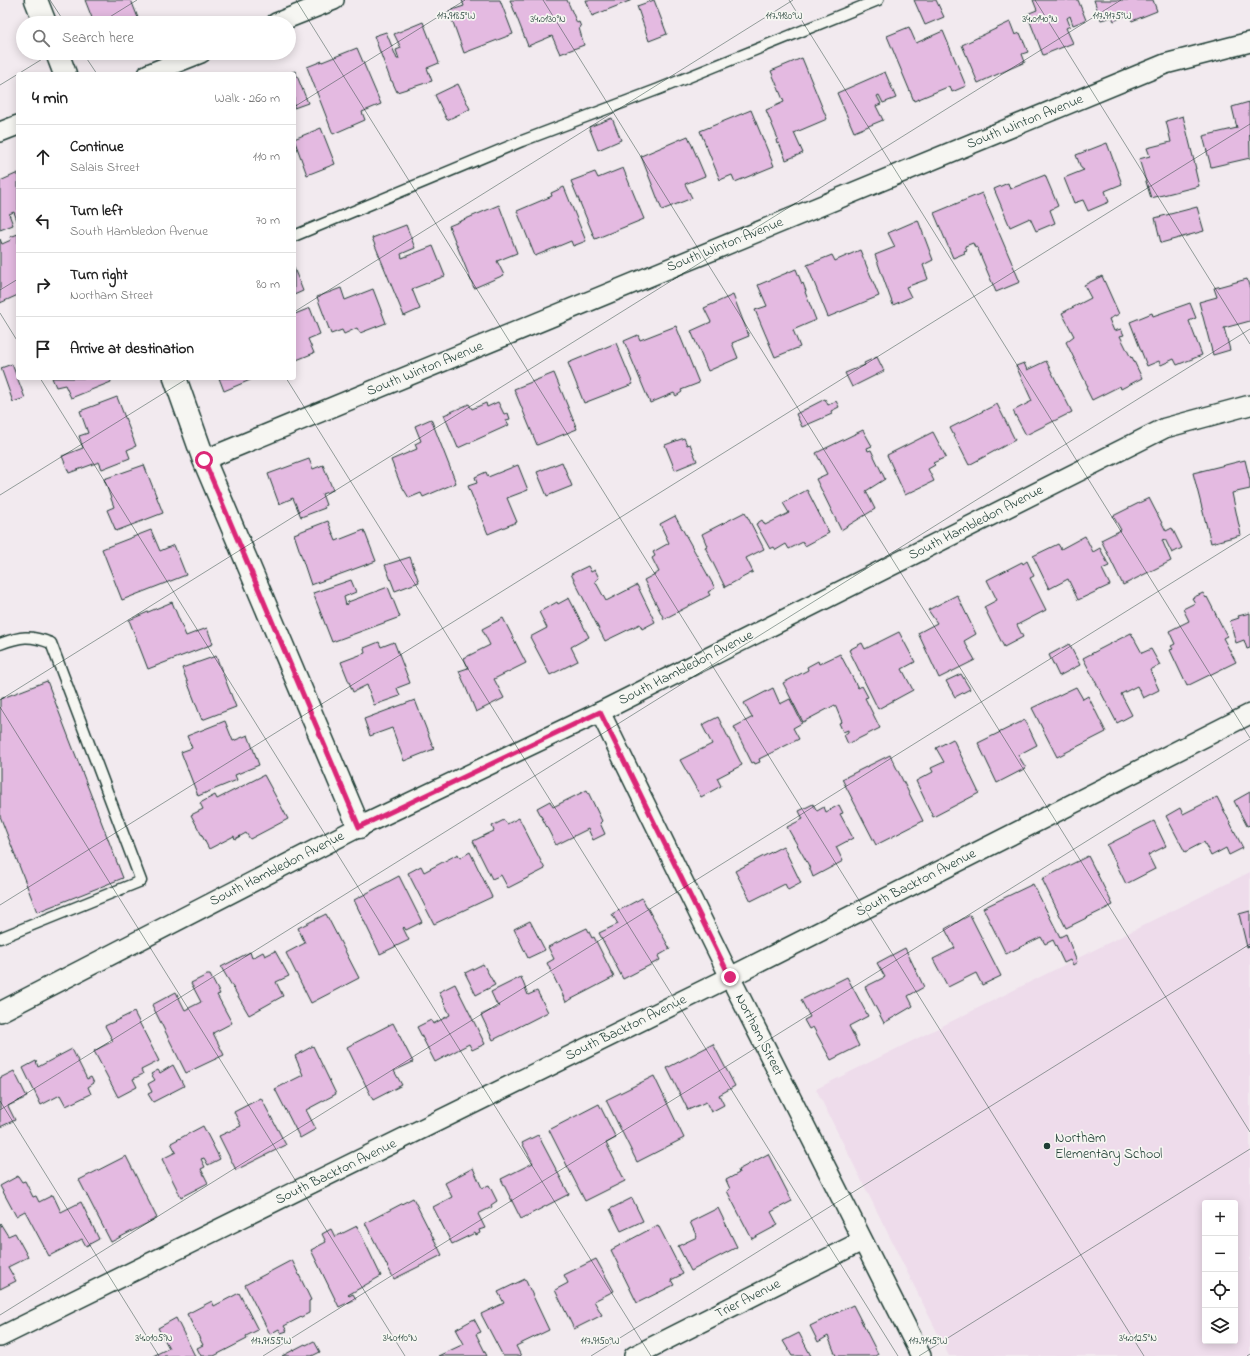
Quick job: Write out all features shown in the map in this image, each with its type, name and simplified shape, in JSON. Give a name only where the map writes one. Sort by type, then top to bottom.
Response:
[{"type":"street","points":[[36,0],[42,16]]},
{"type":"street","points":[[294,16],[334,0]]},
{"type":"street","name":"South Winton Avenue","points":[[204,460],[1165,64],[1250,42]]},
{"type":"street","points":[[60,60],[64,72]]},
{"type":"street","points":[[153,72],[183,60]]},
{"type":"street","points":[[0,132],[16,126]]},
{"type":"street","points":[[176,380],[204,460],[359,827]]},
{"type":"street","name":"South Hambledon Avenue","points":[[0,1012],[359,827],[600,712],[1165,428],[1250,405]]},
{"type":"street","name":"Northam Street","points":[[600,712],[730,977],[921,1356]]},
{"type":"street","name":"South Backton Avenue","points":[[0,1337],[730,977],[1250,714]]},
{"type":"street","name":"Trier Avenue","points":[[634,1356],[862,1241]]},
{"type":"lane","points":[[296,235],[522,141],[659,89],[878,0]]},
{"type":"lane","points":[[0,644],[14,638],[35,637],[51,643],[141,881],[0,938]]},
{"type":"shaded area","name":"Northam Elementary School","points":[[1250,872],[1250,1356],[949,1356],[816,1089]]},
{"type":"building","points":[[85,0],[131,0],[137,16],[91,16]]},
{"type":"building","points":[[462,0],[500,0],[513,34],[464,53],[449,11],[464,6]]},
{"type":"building","points":[[510,0],[567,0],[577,23],[579,22],[581,27],[579,28],[584,45],[560,54],[552,36],[528,46]]},
{"type":"building","points":[[586,0],[632,0],[592,16]]},
{"type":"building","points":[[654,0],[667,34],[649,41],[637,6]]},
{"type":"building","points":[[914,0],[936,0],[944,17],[925,25]]},
{"type":"building","points":[[1033,0],[1078,0],[1086,20],[1073,25],[1070,16],[1067,18],[1070,26],[1066,28],[1073,43],[1043,55],[1027,14],[1037,10]]},
{"type":"building","points":[[1094,0],[1153,0],[1157,11],[1132,21],[1129,14],[1114,21],[1112,17],[1101,20]]},
{"type":"building","points":[[423,22],[439,63],[427,68],[432,81],[397,92],[391,81],[374,36],[386,32],[397,59],[399,59],[396,50],[401,48],[394,34]]},
{"type":"building","points":[[1010,22],[1015,35],[1020,33],[1028,52],[1022,54],[1025,62],[978,83],[962,45]]},
{"type":"building","points":[[909,27],[916,43],[943,31],[966,86],[952,92],[950,86],[914,101],[887,36]]},
{"type":"building","points":[[357,48],[381,104],[362,112],[365,120],[333,134],[307,67]]},
{"type":"building","points":[[802,58],[827,119],[794,133],[803,153],[786,160],[779,143],[777,144],[776,140],[778,139],[766,110],[784,102],[771,71]]},
{"type":"building","points":[[885,72],[896,98],[883,103],[879,95],[877,96],[881,104],[876,106],[883,120],[854,132],[837,93]]},
{"type":"building","points":[[296,73],[308,103],[296,107]]},
{"type":"building","points":[[458,84],[470,109],[447,120],[435,95]]},
{"type":"building","points":[[1249,102],[1250,158],[1211,167],[1203,136],[1237,128],[1232,107]]},
{"type":"building","points":[[751,110],[774,166],[735,182],[732,175],[720,180],[700,131]]},
{"type":"building","points":[[1183,116],[1199,186],[1151,198],[1139,159],[1150,156],[1147,148],[1171,142],[1166,121]]},
{"type":"building","points":[[612,118],[621,140],[598,150],[589,127]]},
{"type":"building","points":[[321,128],[335,164],[307,175],[296,145],[296,138]]},
{"type":"building","points":[[688,136],[705,176],[685,184],[692,198],[662,210],[641,156]]},
{"type":"building","points":[[1107,143],[1122,184],[1105,191],[1109,202],[1088,211],[1083,200],[1074,203],[1064,178],[1084,170],[1081,168],[1076,155]]},
{"type":"building","points":[[623,168],[644,219],[595,239],[571,181],[595,172],[598,178]]},
{"type":"building","points":[[16,174],[16,218],[14,212],[9,214],[13,225],[0,230],[0,181]]},
{"type":"building","points":[[1045,175],[1058,206],[1050,210],[1055,223],[1036,231],[1030,218],[1010,227],[994,189],[1008,183],[1010,189]]},
{"type":"building","points":[[564,187],[586,241],[573,246],[571,241],[535,256],[517,211],[552,196],[551,193]]},
{"type":"building","points":[[982,193],[1020,282],[996,292],[977,247],[975,248],[973,243],[965,246],[967,250],[964,251],[965,253],[953,258],[934,213]]},
{"type":"building","points":[[499,205],[517,253],[497,261],[504,275],[474,288],[449,226]]},
{"type":"building","points":[[1197,207],[1204,231],[1161,243],[1155,218]]},
{"type":"building","points":[[918,220],[933,260],[923,265],[928,279],[906,287],[911,297],[893,305],[875,255],[895,247],[888,233]]},
{"type":"building","points":[[406,225],[415,248],[401,254],[402,258],[433,246],[445,276],[412,289],[420,309],[404,316],[372,238]]},
{"type":"building","points":[[16,235],[16,296],[0,303],[0,239],[2,244],[11,240],[10,237]]},
{"type":"building","points":[[860,250],[879,296],[828,317],[807,265],[832,255],[835,261]]},
{"type":"building","points":[[796,269],[802,284],[803,283],[816,320],[793,330],[800,347],[775,357],[755,310],[767,306],[758,285]]},
{"type":"building","points":[[296,273],[303,291],[296,294]]},
{"type":"building","points":[[1102,276],[1119,314],[1109,319],[1114,331],[1121,329],[1124,335],[1120,336],[1142,378],[1121,389],[1120,386],[1092,400],[1086,388],[1088,387],[1066,342],[1074,336],[1062,313],[1091,298],[1084,285]]},
{"type":"building","points":[[1247,279],[1250,289],[1250,321],[1224,328],[1230,350],[1213,355],[1199,302],[1217,297],[1214,288]]},
{"type":"building","points":[[341,288],[345,300],[373,289],[386,323],[360,333],[357,328],[344,334],[342,330],[331,334],[317,297]]},
{"type":"building","points":[[733,295],[749,336],[732,343],[738,358],[708,371],[691,331],[711,322],[704,308]]},
{"type":"building","points":[[1190,303],[1196,318],[1189,321],[1202,355],[1177,365],[1174,359],[1161,365],[1159,361],[1147,366],[1130,322],[1152,313],[1153,316]]},
{"type":"building","points":[[310,308],[320,334],[308,339],[314,353],[296,360],[296,314]]},
{"type":"building","points":[[676,326],[699,383],[681,390],[682,392],[676,396],[674,393],[650,403],[624,341],[638,335],[640,340]]},
{"type":"building","points":[[616,343],[633,384],[584,403],[568,363]]},
{"type":"building","points":[[877,357],[884,371],[852,387],[845,373],[865,365],[864,363]]},
{"type":"building","points":[[1046,361],[1072,412],[1026,435],[1013,411],[1032,401],[1016,366],[1024,363],[1027,370]]},
{"type":"building","points":[[12,364],[16,374],[16,380],[18,380],[25,398],[13,402],[1,368]]},
{"type":"building","points":[[554,373],[577,429],[537,445],[514,389]]},
{"type":"building","points":[[53,380],[110,380],[111,382],[71,398],[65,385],[56,387]]},
{"type":"building","points":[[220,380],[250,380],[224,391]]},
{"type":"building","points":[[117,397],[136,446],[127,450],[130,458],[102,469],[99,462],[69,473],[62,456],[83,448],[79,436],[88,433],[80,411]]},
{"type":"building","points":[[825,399],[828,405],[836,401],[839,407],[831,411],[832,414],[802,427],[796,414]]},
{"type":"building","points":[[498,402],[504,414],[508,413],[510,419],[506,420],[509,425],[458,448],[444,415],[469,404],[472,409],[486,403],[487,407]]},
{"type":"building","points":[[997,404],[1015,440],[969,465],[950,428]]},
{"type":"building","points":[[431,419],[456,483],[423,497],[421,493],[409,498],[400,483],[391,460],[417,449],[415,444],[421,441],[415,426]]},
{"type":"building","points":[[863,430],[872,446],[867,448],[868,451],[871,450],[885,479],[866,491],[875,509],[841,530],[816,479],[827,474],[816,453]]},
{"type":"building","points":[[933,432],[946,457],[933,463],[935,465],[928,469],[934,481],[905,495],[887,455]]},
{"type":"building","points":[[684,438],[687,445],[690,444],[697,461],[675,470],[665,445]]},
{"type":"building","points":[[309,459],[313,469],[323,465],[333,490],[322,494],[326,505],[324,506],[325,508],[301,517],[293,498],[279,504],[268,474]]},
{"type":"building","points":[[1245,460],[1250,481],[1250,489],[1232,493],[1241,535],[1211,543],[1193,473]]},
{"type":"building","points":[[562,462],[572,486],[547,496],[537,472]]},
{"type":"building","points":[[144,465],[163,513],[116,531],[107,510],[114,507],[104,479]]},
{"type":"building","points":[[518,465],[528,490],[507,498],[517,522],[488,534],[468,486],[477,483],[475,477],[486,472],[488,477]]},
{"type":"building","points":[[807,490],[829,533],[805,546],[803,542],[789,549],[786,544],[776,550],[774,547],[770,549],[756,524],[762,520],[765,525],[789,513],[783,503]]},
{"type":"building","points":[[1149,498],[1166,531],[1172,528],[1182,548],[1172,553],[1165,539],[1162,540],[1171,561],[1123,585],[1101,540],[1121,530],[1113,516]]},
{"type":"building","points":[[745,512],[764,549],[746,558],[753,572],[725,587],[705,547],[707,546],[702,534]]},
{"type":"building","points":[[675,516],[715,588],[708,592],[710,595],[664,619],[644,580],[659,572],[652,558],[655,556],[653,552],[669,543],[660,524]]},
{"type":"building","points":[[328,521],[336,541],[364,530],[376,561],[311,585],[294,534]]},
{"type":"building","points":[[151,530],[160,551],[174,545],[186,575],[122,600],[102,549]]},
{"type":"building","points":[[1085,536],[1093,552],[1100,548],[1109,566],[1102,569],[1110,585],[1078,600],[1068,579],[1049,589],[1033,556],[1058,544],[1061,549]]},
{"type":"building","points":[[410,557],[419,582],[395,591],[385,565]]},
{"type":"building","points":[[1027,561],[1034,576],[1030,578],[1046,610],[1017,625],[1023,637],[1004,647],[984,607],[997,600],[987,580],[1022,562],[1023,564]]},
{"type":"building","points":[[588,566],[591,572],[595,570],[599,578],[595,581],[606,601],[637,585],[655,622],[642,629],[640,624],[605,641],[571,574]]},
{"type":"building","points":[[351,580],[356,592],[344,597],[346,605],[348,602],[388,587],[400,617],[332,642],[313,593]]},
{"type":"building","points":[[1203,593],[1206,598],[1207,597],[1227,636],[1223,638],[1236,662],[1187,686],[1170,650],[1173,649],[1171,646],[1175,644],[1169,631],[1189,621],[1183,609],[1195,603],[1192,598]]},
{"type":"building","points":[[957,595],[976,634],[964,641],[975,660],[939,678],[918,633],[937,623],[928,610]]},
{"type":"building","points":[[569,598],[589,637],[571,647],[578,661],[550,675],[530,637],[547,628],[539,612],[557,602],[558,604]]},
{"type":"building","points":[[172,602],[186,636],[207,628],[213,644],[148,669],[129,620]]},
{"type":"building","points":[[1250,613],[1250,648],[1247,649],[1244,640],[1236,643],[1230,621],[1239,618],[1238,616]]},
{"type":"building","points":[[503,618],[526,663],[494,679],[504,698],[476,712],[459,671],[468,668],[464,658],[490,645],[482,629]]},
{"type":"building","points":[[899,632],[915,662],[902,669],[913,690],[878,709],[849,650],[862,643],[865,649]]},
{"type":"building","points":[[1131,633],[1142,653],[1151,649],[1160,665],[1150,670],[1159,690],[1143,698],[1137,686],[1121,694],[1132,715],[1117,723],[1083,658]]},
{"type":"building","points":[[379,642],[381,647],[394,642],[410,683],[397,688],[400,696],[374,705],[367,685],[353,692],[341,662],[365,653],[364,648]]},
{"type":"building","points":[[1069,644],[1080,665],[1059,676],[1049,655]]},
{"type":"building","points":[[840,654],[858,688],[862,686],[868,697],[865,698],[880,728],[848,744],[844,735],[848,732],[848,730],[843,732],[839,723],[842,722],[835,705],[803,722],[783,683],[808,670],[807,667],[818,661],[819,664]]},
{"type":"building","points":[[216,656],[236,707],[202,720],[182,668]]},
{"type":"building","points":[[961,674],[970,689],[955,697],[946,681]]},
{"type":"building","points":[[47,681],[123,878],[37,912],[0,816],[0,699]]},
{"type":"building","points":[[1076,687],[1083,699],[1088,696],[1106,732],[1057,757],[1032,708]]},
{"type":"building","points":[[773,688],[780,704],[790,699],[802,723],[793,728],[799,739],[759,759],[760,762],[755,764],[754,762],[752,763],[734,727],[753,717],[744,703]]},
{"type":"building","points":[[415,700],[434,749],[404,761],[392,728],[370,736],[364,719]]},
{"type":"building","points":[[718,717],[742,765],[717,778],[721,786],[701,797],[680,760],[712,744],[702,725]]},
{"type":"building","points":[[1025,720],[1037,745],[1018,755],[1026,768],[997,783],[978,743]]},
{"type":"building","points":[[225,721],[233,741],[248,735],[259,765],[235,775],[237,780],[198,796],[181,752],[192,748],[187,736]]},
{"type":"building","points":[[953,739],[979,793],[933,817],[916,781],[933,772],[931,768],[944,762],[936,748]]},
{"type":"building","points":[[890,755],[923,821],[876,845],[842,779]]},
{"type":"building","points":[[264,775],[288,819],[250,839],[246,833],[235,839],[234,836],[209,849],[191,815],[203,809],[200,803],[215,795],[217,799]]},
{"type":"building","points":[[587,790],[602,821],[600,823],[605,834],[593,840],[588,829],[556,845],[537,808],[550,801],[553,807]]},
{"type":"building","points":[[1250,792],[1250,825],[1247,826],[1234,801]]},
{"type":"building","points":[[1217,797],[1243,848],[1229,855],[1226,848],[1211,856],[1204,842],[1185,852],[1166,816],[1180,808],[1183,814]]},
{"type":"building","points":[[813,804],[817,811],[824,807],[826,812],[839,805],[843,813],[840,814],[853,838],[836,847],[843,861],[813,877],[808,864],[787,827],[803,819],[799,811]]},
{"type":"building","points":[[519,818],[545,869],[508,888],[501,875],[492,879],[473,841],[494,831],[492,826],[504,820],[507,824]]},
{"type":"building","points":[[1154,821],[1166,846],[1148,855],[1155,869],[1126,884],[1107,845]]},
{"type":"building","points":[[783,846],[801,883],[788,890],[785,884],[751,901],[735,871]]},
{"type":"building","points":[[470,852],[492,897],[434,924],[408,873],[421,866],[424,872],[458,854],[460,858]]},
{"type":"building","points":[[1088,856],[1113,905],[1066,928],[1042,879]]},
{"type":"building","points":[[399,876],[422,922],[406,930],[404,927],[403,928],[409,940],[380,954],[354,900]]},
{"type":"building","points":[[1033,884],[1060,937],[1066,934],[1077,962],[1073,965],[1070,960],[1064,963],[1053,940],[1045,944],[1041,937],[1006,954],[983,908]]},
{"type":"building","points":[[642,898],[670,949],[658,956],[660,960],[623,979],[599,933],[618,924],[612,914]]},
{"type":"building","points":[[1250,911],[1250,946],[1247,947],[1239,914]]},
{"type":"building","points":[[326,914],[359,978],[311,1003],[286,953],[305,943],[298,928]]},
{"type":"building","points":[[970,915],[1001,976],[982,985],[976,973],[948,987],[933,959],[955,948],[945,929]]},
{"type":"building","points":[[530,921],[545,950],[528,958],[514,929]]},
{"type":"building","points":[[587,928],[592,938],[594,937],[614,977],[566,1002],[547,963],[554,959],[548,947]]},
{"type":"building","points":[[905,948],[924,987],[908,996],[913,1006],[884,1023],[865,987],[885,977],[877,963]]},
{"type":"building","points":[[275,951],[289,976],[276,982],[283,996],[249,1015],[221,967],[250,952],[252,958],[263,952],[265,956]]},
{"type":"building","points":[[483,964],[495,985],[476,995],[465,973]]},
{"type":"building","points":[[210,975],[220,994],[217,995],[232,1023],[213,1033],[224,1055],[186,1073],[152,1005],[176,992],[185,1010],[201,1002],[191,983]]},
{"type":"building","points":[[521,977],[528,995],[537,991],[548,1012],[493,1040],[481,1015],[500,1006],[497,1005],[491,992]]},
{"type":"building","points":[[847,977],[868,1016],[849,1026],[859,1046],[831,1060],[813,1027],[809,1029],[804,1020],[810,1017],[801,1000]]},
{"type":"building","points":[[455,984],[485,1044],[472,1050],[469,1044],[435,1062],[417,1027],[431,1020],[433,1024],[450,1015],[439,992]]},
{"type":"building","points":[[134,1012],[159,1061],[141,1070],[143,1074],[133,1079],[137,1087],[118,1097],[94,1051],[113,1041],[105,1026]]},
{"type":"building","points":[[393,1023],[413,1062],[394,1071],[402,1085],[373,1100],[347,1047]]},
{"type":"building","points":[[713,1044],[735,1086],[719,1095],[724,1105],[711,1112],[706,1102],[688,1110],[667,1068]]},
{"type":"building","points":[[313,1046],[336,1094],[306,1110],[316,1129],[300,1138],[275,1089],[303,1075],[295,1056]]},
{"type":"building","points":[[72,1049],[87,1079],[91,1077],[94,1083],[88,1087],[91,1094],[66,1106],[60,1095],[41,1105],[23,1068],[36,1061],[38,1067]]},
{"type":"building","points":[[173,1065],[184,1086],[153,1102],[148,1094],[152,1092],[148,1084],[155,1080],[151,1074],[158,1070],[160,1073]]},
{"type":"building","points":[[14,1071],[27,1097],[8,1106],[15,1120],[0,1127],[0,1078]]},
{"type":"building","points":[[654,1076],[684,1138],[637,1162],[606,1100]]},
{"type":"building","points":[[261,1098],[286,1145],[236,1170],[219,1136],[241,1126],[234,1112]]},
{"type":"building","points":[[599,1104],[616,1138],[606,1143],[625,1181],[585,1201],[549,1130]]},
{"type":"building","points":[[203,1126],[220,1159],[208,1165],[204,1158],[201,1159],[205,1167],[201,1169],[208,1183],[181,1197],[162,1159],[176,1152],[171,1143]]},
{"type":"building","points":[[538,1135],[569,1194],[521,1219],[501,1179],[533,1163],[522,1143]]},
{"type":"building","points":[[768,1154],[792,1201],[771,1212],[778,1225],[752,1239],[727,1191],[730,1189],[726,1180],[739,1173],[738,1170]]},
{"type":"building","points":[[126,1156],[157,1218],[111,1242],[79,1180]]},
{"type":"building","points":[[473,1168],[482,1188],[489,1185],[497,1201],[491,1205],[492,1207],[478,1214],[485,1228],[479,1230],[480,1233],[476,1235],[475,1233],[452,1244],[433,1207],[452,1197],[445,1183]]},
{"type":"building","points":[[18,1176],[22,1182],[25,1181],[33,1197],[36,1196],[39,1202],[53,1195],[61,1212],[81,1202],[99,1239],[86,1246],[82,1239],[49,1256],[25,1211],[16,1216],[0,1186]]},
{"type":"building","points":[[413,1198],[442,1255],[394,1279],[365,1223]]},
{"type":"building","points":[[632,1198],[643,1221],[621,1231],[610,1209]]},
{"type":"building","points":[[718,1208],[737,1247],[691,1271],[678,1246],[697,1237],[690,1222]]},
{"type":"building","points":[[0,1223],[8,1236],[15,1233],[28,1257],[8,1267],[16,1281],[0,1289]]},
{"type":"building","points":[[658,1225],[683,1274],[671,1280],[674,1285],[637,1303],[611,1250]]},
{"type":"building","points":[[357,1226],[381,1276],[348,1295],[353,1294],[356,1299],[339,1307],[311,1250],[326,1242],[322,1234],[331,1229],[335,1237]]},
{"type":"building","points":[[596,1259],[614,1291],[594,1301],[602,1315],[574,1329],[555,1290],[568,1283],[564,1275]]},
{"type":"building","points":[[292,1260],[311,1300],[309,1301],[309,1313],[284,1326],[287,1331],[281,1333],[279,1329],[270,1334],[245,1285]]},
{"type":"building","points":[[525,1279],[549,1330],[516,1346],[521,1356],[503,1356],[481,1314],[504,1303],[498,1292]]},
{"type":"building","points":[[239,1293],[258,1330],[246,1336],[247,1339],[214,1356],[201,1356],[197,1348],[203,1345],[187,1314],[212,1301],[214,1306]]},
{"type":"building","points":[[853,1305],[878,1354],[875,1356],[836,1356],[828,1336],[818,1342],[810,1326]]},
{"type":"building","points":[[176,1318],[195,1356],[153,1356],[169,1348],[158,1328]]},
{"type":"building","points":[[474,1319],[481,1332],[476,1334],[487,1356],[438,1356],[464,1344],[456,1329]]},
{"type":"building","points":[[799,1333],[811,1356],[792,1356],[783,1341]]},
{"type":"building","points":[[314,1341],[320,1352],[312,1356],[282,1356],[305,1344],[306,1345]]},
{"type":"place","name":"Northam Elementary School","points":[[1047,1146]]},
{"type":"route","points":[[204,460],[359,827],[600,712],[730,977]]}]
